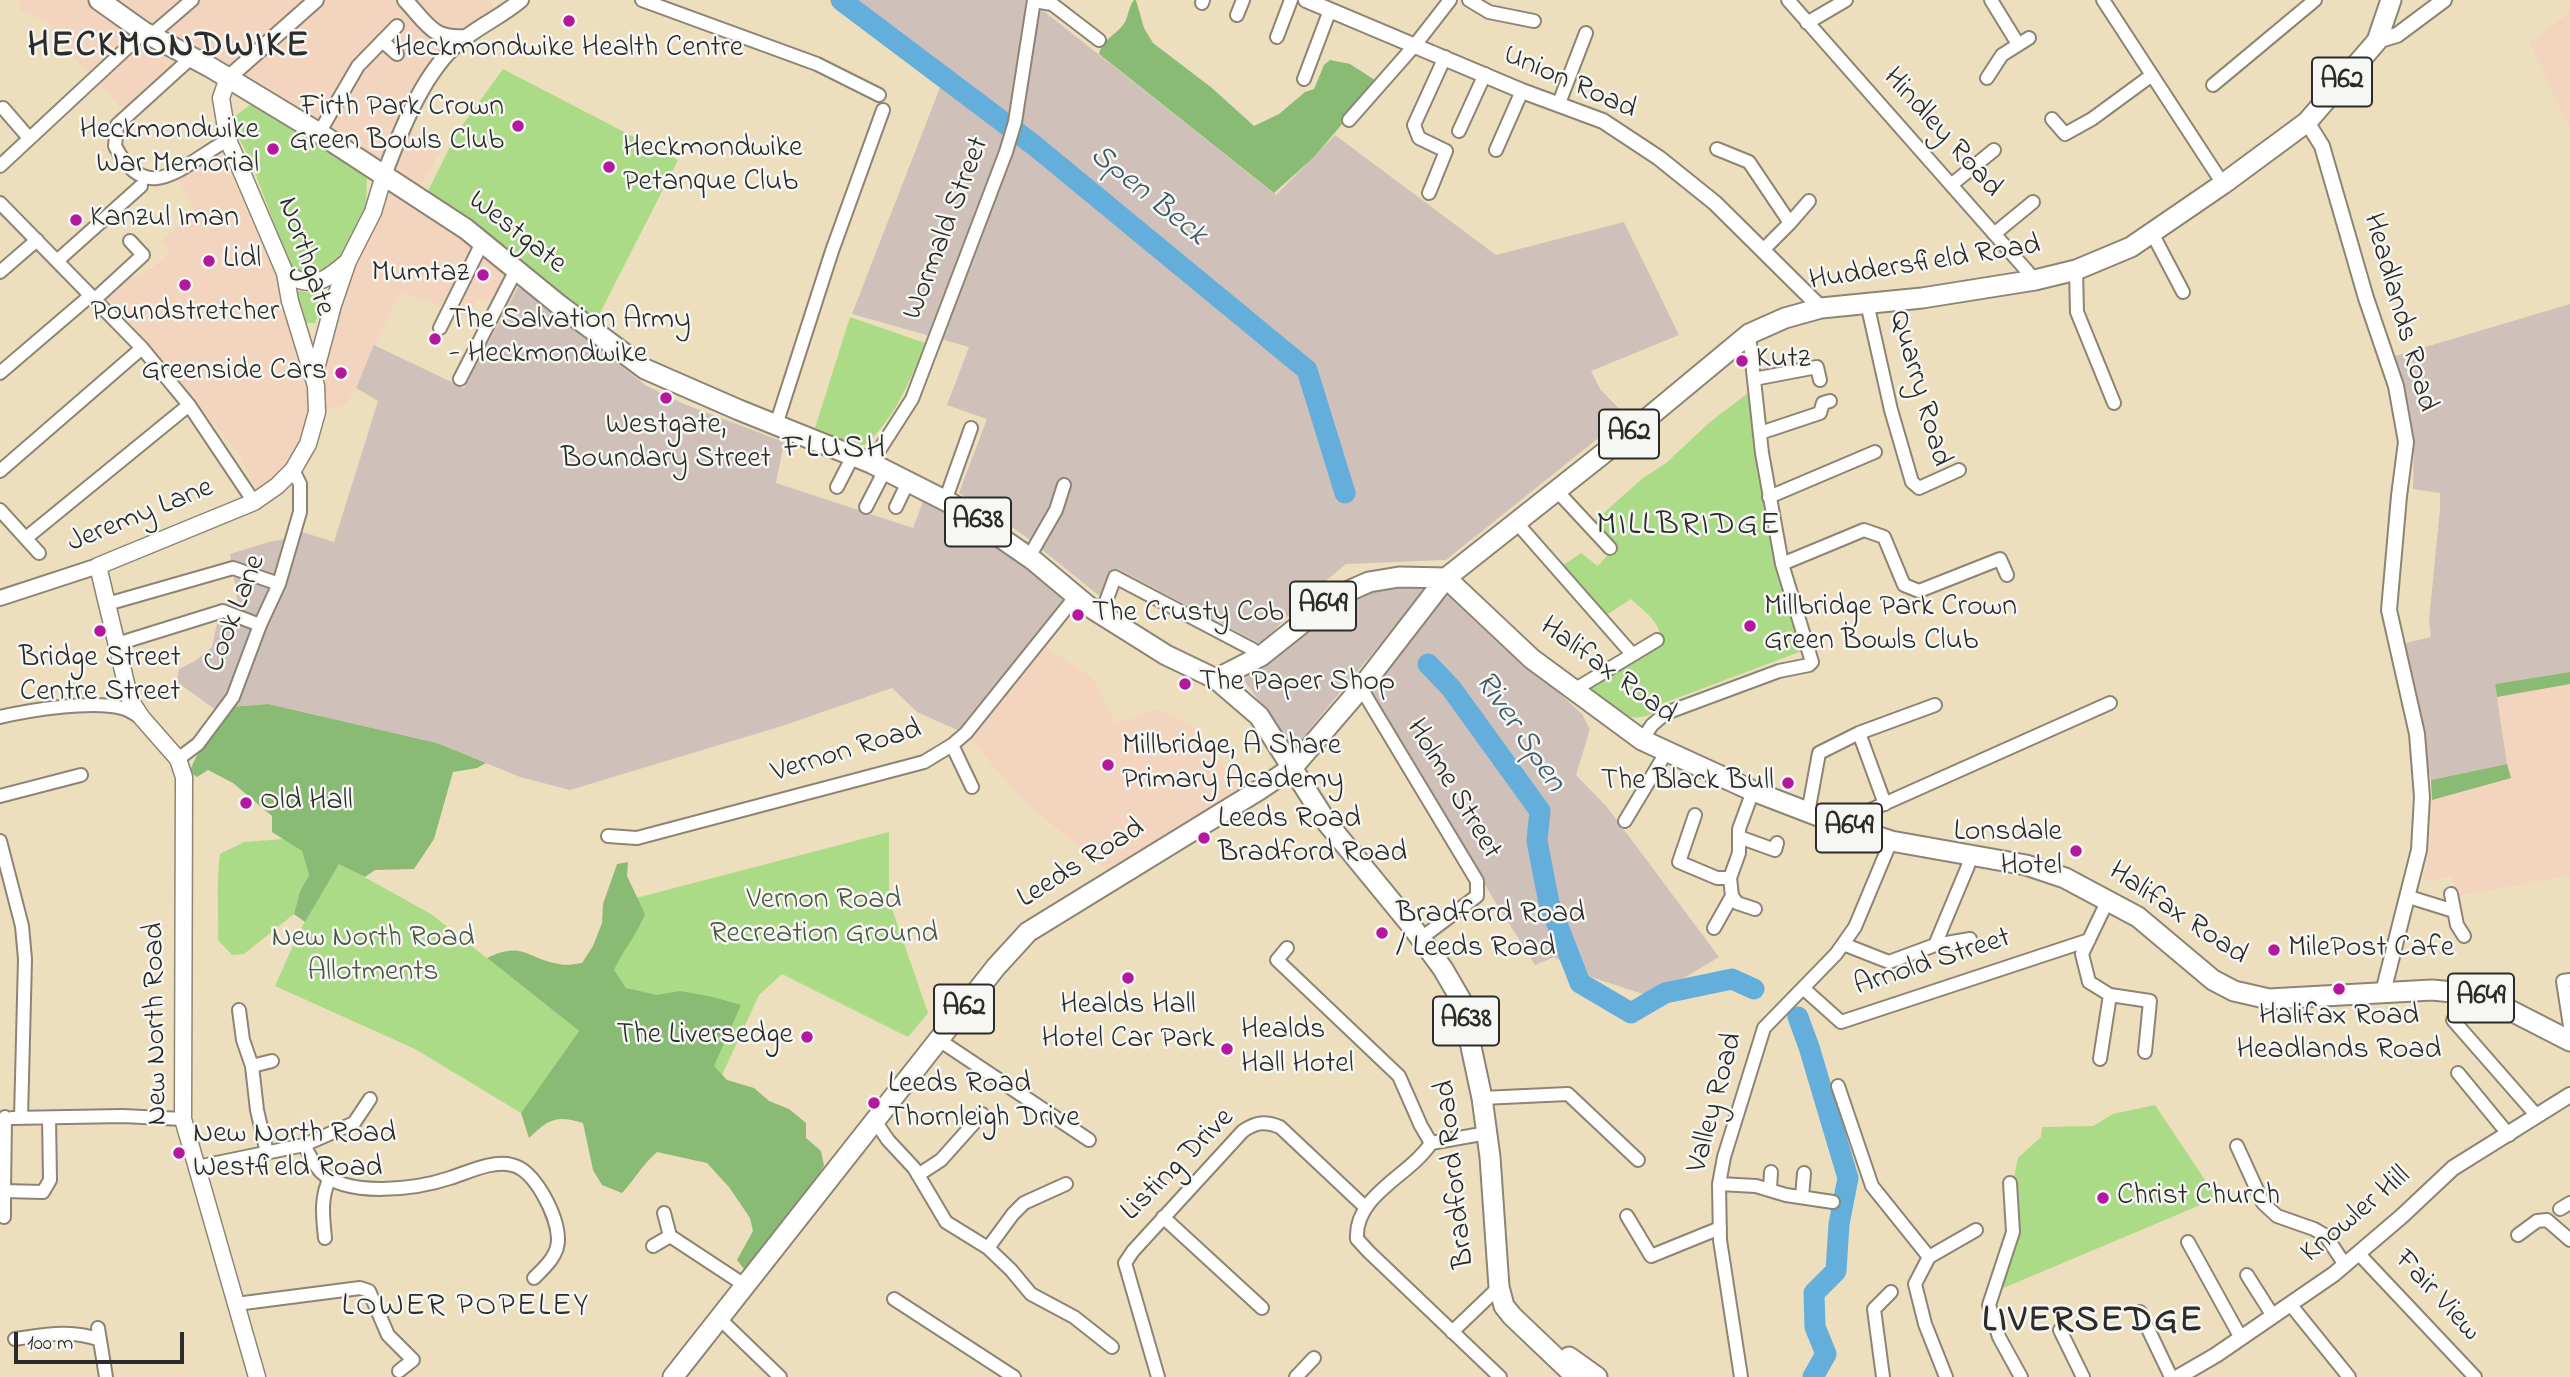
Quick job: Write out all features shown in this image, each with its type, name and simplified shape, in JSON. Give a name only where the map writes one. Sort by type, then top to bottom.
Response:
[{"type":"main road","name":"A638","points":[[99,0],[147,34],[228,78]]},
{"type":"main road","name":"Huddersfield Road","points":[[1446,578],[1749,334],[1785,318],[1821,308],[1915,299],[2035,280],[2076,270],[2131,247],[2307,122],[2377,41],[2391,0]]},
{"type":"main road","name":"Westgate","points":[[228,78],[384,175],[482,243],[645,369],[870,463]]},
{"type":"main road","name":"Northgate","points":[[228,78],[221,98],[228,140],[285,273],[290,301],[314,376]]},
{"type":"main road","points":[[293,470],[308,444],[317,412],[314,376],[328,318],[348,261],[373,212],[384,175]]},
{"type":"main road","points":[[285,273],[297,280],[312,283],[333,274],[348,261]]},
{"type":"main road","name":"A638","points":[[870,463],[945,501],[1029,557],[1101,615],[1166,655],[1216,679]]},
{"type":"main road","name":"Jeremy Lane","points":[[98,566],[254,502],[277,486],[293,470]]},
{"type":"main road","name":"New North Road","points":[[98,566],[130,700],[178,759],[184,777],[183,1119],[257,1377]]},
{"type":"main road","name":"A649","points":[[1216,679],[1261,656],[1335,597],[1369,582],[1399,577],[1446,578]]},
{"type":"main road","name":"Leeds Road","points":[[673,1377],[996,967],[1028,932],[1293,767],[1361,688],[1446,578]]},
{"type":"main road","name":"Halifax Road","points":[[1446,578],[1532,659],[1642,740],[1753,791],[1891,841],[2026,864],[2065,877],[2138,917],[2213,980],[2234,991],[2255,997],[2286,999],[2432,990],[2463,993],[2492,1001],[2570,1041]]},
{"type":"main road","name":"Bradford Road","points":[[1216,679],[1259,716],[1328,824],[1443,969],[1461,1000],[1482,1098],[1499,1287],[1504,1306],[1576,1377]]},
{"type":"main road","name":"Bradford Road","points":[[1519,1322],[1597,1377]]},
{"type":"street","points":[[0,166],[147,34],[192,0]]},
{"type":"street","points":[[228,78],[316,0]]},
{"type":"street","points":[[405,0],[438,36],[466,37]]},
{"type":"street","points":[[384,175],[403,126],[422,90],[452,48],[499,18],[521,0]]},
{"type":"street","points":[[642,0],[817,64],[879,96]]},
{"type":"street","points":[[1034,0],[1052,4],[1099,40]]},
{"type":"street","name":"Wormald Street","points":[[870,463],[912,399],[1006,152],[1015,121],[1034,0]]},
{"type":"street","points":[[1237,15],[1243,0]]},
{"type":"street","points":[[1277,37],[1290,0]]},
{"type":"street","name":"Union Road","points":[[1306,0],[1522,91],[1603,121],[1658,158],[1715,203],[1821,308]]},
{"type":"street","points":[[1349,120],[1415,45],[1450,0]]},
{"type":"street","points":[[1469,0],[1489,12],[1534,21]]},
{"type":"street","name":"Hindley Road","points":[[1788,0],[2035,280]]},
{"type":"street","points":[[1807,23],[1846,0]]},
{"type":"street","points":[[1987,78],[2002,55],[2024,41],[1991,0]]},
{"type":"street","points":[[2103,0],[2223,184]]},
{"type":"street","points":[[2213,85],[2315,0]]},
{"type":"street","points":[[2377,41],[2397,35],[2444,0]]},
{"type":"street","points":[[1304,79],[1330,10]]},
{"type":"street","points":[[319,133],[358,66],[397,26]]},
{"type":"street","points":[[433,30],[438,48],[438,68]]},
{"type":"street","points":[[1559,103],[1586,33]]},
{"type":"street","points":[[382,41],[397,54]]},
{"type":"street","points":[[192,57],[117,125],[115,146],[134,173],[145,179],[157,179],[174,173],[228,140]]},
{"type":"street","points":[[1429,192],[1446,150],[1419,138],[1414,125],[1445,57]]},
{"type":"street","points":[[1459,131],[1485,74]]},
{"type":"street","points":[[2052,118],[2065,134],[2092,119],[2152,75]]},
{"type":"street","points":[[1496,150],[1522,91]]},
{"type":"street","points":[[3,108],[29,138]]},
{"type":"street","points":[[776,425],[832,251],[883,110]]},
{"type":"street","name":"Headlands Road","points":[[2307,122],[2322,146],[2366,298],[2396,386],[2406,442],[2389,610],[2418,747],[2422,797],[2419,850],[2383,992]]},
{"type":"street","points":[[1717,149],[1749,162],[1790,223]]},
{"type":"street","points":[[1951,185],[1994,150]]},
{"type":"street","points":[[57,261],[141,186]]},
{"type":"street","points":[[1763,250],[1809,201]]},
{"type":"street","points":[[1994,234],[2033,202]]},
{"type":"street","points":[[0,203],[142,348],[189,405],[254,502]]},
{"type":"street","points":[[2152,233],[2183,292]]},
{"type":"street","points":[[0,272],[37,240]]},
{"type":"street","points":[[0,373],[143,255],[130,241]]},
{"type":"street","points":[[440,328],[482,243]]},
{"type":"street","points":[[460,379],[516,270]]},
{"type":"street","points":[[2076,270],[2077,312],[2114,403]]},
{"type":"street","name":"Quarry Road","points":[[1867,303],[1891,410],[1912,482],[1919,488],[1959,470]]},
{"type":"street","points":[[1642,740],[1652,725],[1666,713],[1779,671],[1809,666],[1812,662],[1782,564],[1769,497],[1759,433],[1749,334]]},
{"type":"street","points":[[0,471],[142,348]]},
{"type":"street","points":[[1754,379],[1817,367],[1820,380]]},
{"type":"street","points":[[1759,433],[1820,413],[1823,403],[1830,401]]},
{"type":"street","points":[[26,538],[189,405]]},
{"type":"street","points":[[945,501],[971,428]]},
{"type":"street","points":[[1769,497],[1875,452]]},
{"type":"street","points":[[837,487],[870,463]]},
{"type":"street","points":[[866,507],[870,463]]},
{"type":"street","name":"Cook Lane","points":[[178,759],[198,744],[233,697],[260,625],[279,584],[300,512],[300,484],[293,470]]},
{"type":"street","points":[[896,507],[908,482]]},
{"type":"street","points":[[1029,557],[1056,510],[1063,485]]},
{"type":"street","points":[[1556,491],[1610,548]]},
{"type":"street","points":[[0,510],[39,553]]},
{"type":"street","points":[[1516,522],[1632,654]]},
{"type":"street","points":[[1782,564],[1864,530],[1884,537],[1905,585],[1919,592],[2000,559],[2007,575]]},
{"type":"street","name":"Jeremy Lane","points":[[0,598],[98,566]]},
{"type":"street","points":[[107,604],[233,568],[279,584]]},
{"type":"street","points":[[1101,615],[1115,577],[1261,656]]},
{"type":"street","name":"Vernon Road","points":[[608,836],[637,838],[921,764],[966,733],[1076,596]]},
{"type":"street","points":[[117,644],[223,611],[260,625]]},
{"type":"street","points":[[1574,690],[1657,640]]},
{"type":"street","name":"Holme Street","points":[[1361,688],[1477,881],[1477,896],[1420,939]]},
{"type":"street","points":[[1839,824],[2110,703]]},
{"type":"street","points":[[0,717],[37,710],[101,705],[124,708],[142,718]]},
{"type":"street","points":[[1808,813],[1819,753],[1859,733],[1935,705]]},
{"type":"street","points":[[1859,733],[1885,804]]},
{"type":"street","points":[[952,745],[972,787]]},
{"type":"street","points":[[1625,821],[1667,751]]},
{"type":"street","points":[[0,796],[81,775]]},
{"type":"street","points":[[1753,791],[1739,829],[1740,853],[1730,878],[1732,896],[1737,903],[1755,909]]},
{"type":"street","points":[[1695,814],[1675,864],[1717,878],[1730,878]]},
{"type":"street","points":[[1739,836],[1775,850],[1777,843]]},
{"type":"street","points":[[0,841],[2,866],[22,926],[25,959],[21,1118]]},
{"type":"street","name":"Valley Road","points":[[1741,1377],[1720,1228],[1719,1184],[1734,1123],[1764,1028],[1836,954],[1855,927],[1891,841]]},
{"type":"street","points":[[1935,945],[1968,866],[1970,855]]},
{"type":"street","points":[[2451,894],[2457,925],[2464,936]]},
{"type":"street","points":[[1714,928],[1732,896]]},
{"type":"street","points":[[2409,897],[2454,911]]},
{"type":"street","points":[[2108,900],[2082,954],[2089,982],[2110,995],[2150,1002],[2145,1052]]},
{"type":"street","points":[[1843,944],[1889,962],[1935,945],[1970,939]]},
{"type":"street","name":"Arnold Street","points":[[1803,988],[1841,1021],[2089,940]]},
{"type":"street","points":[[1287,948],[1277,960],[1399,1076],[1431,1143]]},
{"type":"street","points":[[2570,980],[2563,981],[2570,1026]]},
{"type":"street","points":[[2100,1059],[2110,995]]},
{"type":"street","points":[[239,1010],[267,1153]]},
{"type":"street","points":[[2453,1020],[2537,1116]]},
{"type":"street","points":[[939,1040],[1089,1140]]},
{"type":"street","points":[[252,1066],[272,1061]]},
{"type":"street","points":[[2458,1073],[2509,1135]]},
{"type":"street","points":[[1838,1086],[1871,1186],[1929,1257]]},
{"type":"street","points":[[1482,1098],[1568,1094],[1638,1160]]},
{"type":"street","name":"Knowler Hill","points":[[2178,1377],[2241,1338],[2345,1265],[2453,1168],[2570,1095]]},
{"type":"street","points":[[197,1167],[303,1145],[354,1123],[370,1099]]},
{"type":"street","points":[[918,1175],[941,1160],[982,1114]]},
{"type":"street","points":[[4,1217],[2,1117],[123,1116],[183,1119]]},
{"type":"street","points":[[4,1191],[43,1192],[47,1188],[50,1180],[49,1118]]},
{"type":"street","points":[[875,1121],[918,1175],[946,1222],[988,1248],[1031,1294],[1074,1317],[1112,1347]]},
{"type":"street","name":"Listing Drive","points":[[1158,1377],[1125,1263],[1134,1249],[1243,1131],[1254,1123],[1268,1122],[1280,1127],[1365,1207]]},
{"type":"street","points":[[1486,1133],[1431,1143],[1423,1156],[1365,1207],[1356,1228],[1357,1239],[1500,1377]]},
{"type":"street","points":[[303,1145],[321,1172],[339,1184],[411,1188],[492,1165],[511,1164],[527,1171],[553,1215],[558,1239],[551,1262],[534,1278]]},
{"type":"street","points":[[2237,1146],[2263,1203],[2277,1216],[2326,1236],[2345,1265]]},
{"type":"street","points":[[1770,1189],[1771,1172]]},
{"type":"street","points":[[1802,1197],[1804,1173]]},
{"type":"street","points":[[325,1238],[322,1206],[324,1190],[330,1178]]},
{"type":"street","points":[[2010,1183],[2013,1232],[1989,1305],[1999,1337],[2021,1377]]},
{"type":"street","points":[[988,1248],[1013,1213],[1024,1203],[1066,1184]]},
{"type":"street","points":[[1719,1184],[1770,1189],[1833,1202]]},
{"type":"street","points":[[664,1213],[670,1236],[746,1286]]},
{"type":"street","points":[[1628,1216],[1651,1256],[1720,1228]]},
{"type":"street","points":[[1163,1217],[1262,1308]]},
{"type":"street","points":[[2518,1235],[2537,1221],[2547,1220],[2570,1240]]},
{"type":"street","points":[[1946,1377],[1925,1324],[1916,1284],[1929,1257],[1976,1230]]},
{"type":"street","points":[[653,1246],[670,1236]]},
{"type":"street","points":[[2188,1242],[2241,1338]]},
{"type":"street","name":"Fair View","points":[[2358,1253],[2475,1377]]},
{"type":"street","points":[[2247,1275],[2273,1316]]},
{"type":"street","points":[[1452,1332],[1499,1287]]},
{"type":"street","points":[[236,1304],[360,1288],[369,1291],[388,1335],[413,1360],[399,1371]]},
{"type":"street","points":[[1883,1377],[1874,1308],[1891,1292]]},
{"type":"street","points":[[894,1299],[1014,1377]]},
{"type":"street","points":[[2290,1304],[2349,1377]]},
{"type":"street","points":[[2140,1312],[2171,1377]]},
{"type":"street","points":[[720,1319],[780,1377]]},
{"type":"street","points":[[2060,1330],[2083,1377]]},
{"type":"street","points":[[15,1339],[63,1333],[99,1334],[106,1377]]},
{"type":"street","points":[[1296,1377],[1314,1358]]},
{"type":"shaded area","points":[[19,0],[490,0],[499,18],[466,37],[403,126],[444,147],[410,201],[511,272],[493,303],[479,298],[467,316],[400,292],[347,405],[318,412],[293,470],[256,490],[241,457],[155,351],[105,295],[153,267],[170,252],[161,242],[194,211],[175,173],[220,153],[313,354],[385,177],[184,60],[126,113],[53,35],[50,24],[21,11]]},
{"type":"shaded area","points":[[854,0],[1027,0],[1025,11],[1045,12],[1276,195],[1335,135],[1496,255],[1624,222],[1679,335],[1591,371],[1600,389],[1626,416],[1446,560],[1346,564],[1304,599],[1261,644],[1118,569],[1102,598],[1025,536],[959,493],[987,419],[947,405],[969,347],[852,314],[946,72]]},
{"type":"shaded area","points":[[2570,12],[2570,128],[2529,43]]},
{"type":"shaded area","points":[[518,287],[545,305],[645,385],[684,404],[784,442],[776,483],[913,528],[924,499],[990,535],[1071,598],[973,737],[917,712],[892,688],[782,726],[570,790],[520,777],[437,743],[268,704],[213,708],[177,682],[179,669],[195,661],[212,647],[218,619],[238,603],[230,554],[302,532],[334,542],[378,401],[356,388],[374,345],[464,388]]},
{"type":"shaded area","points":[[2570,304],[2570,672],[2495,684],[2507,764],[2431,780],[2402,644],[2431,637],[2429,620],[2440,493],[2413,489],[2414,435],[2395,356]]},
{"type":"shaded area","points":[[1429,580],[1424,591],[1294,748],[1243,679],[1302,632],[1371,585]]},
{"type":"shaded area","points":[[1448,591],[1582,714],[1590,729],[1576,775],[1607,807],[1719,957],[1652,997],[1582,974],[1554,957],[1535,965],[1368,689]]},
{"type":"shaded area","name":"Millbridge, A Share Primary Academy","points":[[1039,642],[1094,679],[1115,723],[1156,709],[1193,725],[1247,798],[1117,878],[1020,798],[966,733]]},
{"type":"shaded area","points":[[2570,684],[2570,876],[2457,896],[2452,877],[2424,881],[2430,844],[2432,800],[2510,778],[2497,697]]},
{"type":"green space","points":[[1134,0],[1144,28],[1153,43],[1212,88],[1254,126],[1279,114],[1305,92],[1314,89],[1324,65],[1330,60],[1350,64],[1378,82],[1314,157],[1274,193],[1099,54],[1104,44],[1125,22]]},
{"type":"green space","points":[[503,69],[678,160],[597,319],[428,191],[458,131]]},
{"type":"green space","points":[[250,105],[261,109],[367,175],[366,210],[345,250],[330,269],[308,277],[292,269],[251,162],[230,120]]},
{"type":"green space","points":[[295,290],[316,294],[327,291],[315,323],[304,323]]},
{"type":"green space","points":[[850,317],[925,343],[908,385],[894,410],[865,445],[853,445],[815,428]]},
{"type":"green space","points":[[1752,390],[1805,650],[1664,703],[1653,713],[1642,717],[1613,712],[1579,692],[1658,643],[1659,630],[1652,619],[1631,599],[1605,616],[1562,566],[1581,553],[1598,566],[1611,551],[1590,525],[1643,478],[1666,463],[1710,422]]},
{"type":"green space","points":[[2570,672],[2570,684],[2497,697],[2495,684]]},
{"type":"green space","points":[[268,704],[437,743],[486,763],[477,768],[453,772],[434,839],[414,869],[375,870],[365,877],[339,864],[305,922],[294,914],[300,891],[309,875],[302,851],[272,832],[272,816],[233,783],[208,770],[197,777],[190,772],[198,753],[230,707]]},
{"type":"green space","points":[[2507,764],[2511,778],[2432,800],[2431,780]]},
{"type":"green space","name":"Vernon Road Recreation Ground","points":[[889,832],[889,900],[928,1013],[908,1037],[782,974],[759,995],[716,1088],[584,995],[636,898]]},
{"type":"green space","points":[[284,839],[302,851],[309,875],[300,891],[294,914],[244,954],[232,955],[218,940],[220,854],[244,842]]},
{"type":"green space","points":[[628,862],[627,876],[645,914],[614,970],[626,988],[657,995],[680,991],[741,1005],[714,1066],[727,1080],[754,1088],[769,1101],[789,1109],[806,1123],[806,1138],[821,1151],[824,1166],[786,1226],[754,1268],[744,1269],[737,1260],[753,1231],[750,1218],[729,1187],[707,1163],[657,1152],[622,1193],[602,1185],[593,1170],[583,1123],[566,1119],[553,1120],[529,1138],[521,1113],[579,1031],[487,958],[499,953],[517,951],[562,965],[582,963],[593,946],[602,923],[603,904],[617,864]]},
{"type":"green space","name":"New North Road Allotments","points":[[339,863],[431,914],[579,1031],[521,1113],[415,1049],[275,986],[299,932]]},
{"type":"green space","points":[[2155,1105],[2217,1198],[2001,1289],[2020,1234],[2013,1182],[2018,1158],[2041,1137],[2042,1127],[2093,1126],[2113,1114]]},
{"type":"waterway","name":"Spen Beck","points":[[841,0],[1035,146],[1307,370],[1345,493]]},
{"type":"waterway","name":"River Spen","points":[[1428,664],[1451,688],[1540,811],[1537,841],[1549,903],[1580,983],[1631,1013],[1665,993],[1732,979],[1754,989]]},
{"type":"waterway","name":"River Spen","points":[[1798,1017],[1848,1178],[1839,1224],[1836,1271],[1814,1293],[1815,1327],[1826,1354],[1813,1377]]},
{"type":"place","name":"Heckmondwike Health Centre","points":[[569,21]]},
{"type":"place","name":"Firth Park Crown Green Bowls Club","points":[[518,126]]},
{"type":"place","name":"Heckmondwike War Memorial","points":[[273,149]]},
{"type":"place","name":"Heckmondwike Petanque Club","points":[[609,167]]},
{"type":"place","name":"Kanzul Iman","points":[[76,220]]},
{"type":"place","name":"Lidl","points":[[209,261]]},
{"type":"place","name":"Mumtaz","points":[[483,275]]},
{"type":"place","name":"Poundstretcher","points":[[185,285]]},
{"type":"place","name":"The Salvation Army - Heckmondwike","points":[[435,339]]},
{"type":"place","name":"Kutz","points":[[1742,361]]},
{"type":"place","name":"Greenside Cars","points":[[341,373]]},
{"type":"place","name":"Westgate, Boundary Street","points":[[666,398]]},
{"type":"place","name":"The Crusty Cob","points":[[1078,615]]},
{"type":"place","name":"Millbridge Park Crown Green Bowls Club","points":[[1750,626]]},
{"type":"place","name":"Bridge Street Centre Street","points":[[100,631]]},
{"type":"place","name":"The Paper Shop","points":[[1185,684]]},
{"type":"place","name":"Millbridge, A Share Primary Academy","points":[[1108,765]]},
{"type":"place","name":"The Black Bull","points":[[1788,783]]},
{"type":"place","name":"Old Hall","points":[[246,803]]},
{"type":"place","name":"Leeds Road Bradford Road","points":[[1204,838]]},
{"type":"place","name":"Lonsdale Hotel","points":[[2076,851]]},
{"type":"place","name":"Bradford Road / Leeds Road","points":[[1382,933]]},
{"type":"place","name":"MilePost Cafe","points":[[2274,950]]},
{"type":"place","name":"Healds Hall Hotel Car Park","points":[[1128,978]]},
{"type":"place","name":"Halifax Road Headlands Road","points":[[2339,989]]},
{"type":"place","name":"The Liversedge","points":[[807,1037]]},
{"type":"place","name":"Healds Hall Hotel","points":[[1227,1049]]},
{"type":"place","name":"Leeds Road Thornleigh Drive","points":[[874,1103]]},
{"type":"place","name":"New North Road Westfield Road","points":[[179,1153]]},
{"type":"place","name":"Christ Church","points":[[2103,1198]]},
{"type":"district","name":"HECKMONDWIKE","points":[[169,49]]},
{"type":"district","name":"FLUSH","points":[[835,451]]},
{"type":"district","name":"MILLBRIDGE","points":[[1689,528]]},
{"type":"district","name":"LOWER POPELEY","points":[[466,1309]]},
{"type":"district","name":"LIVERSEDGE","points":[[2093,1324]]}]
